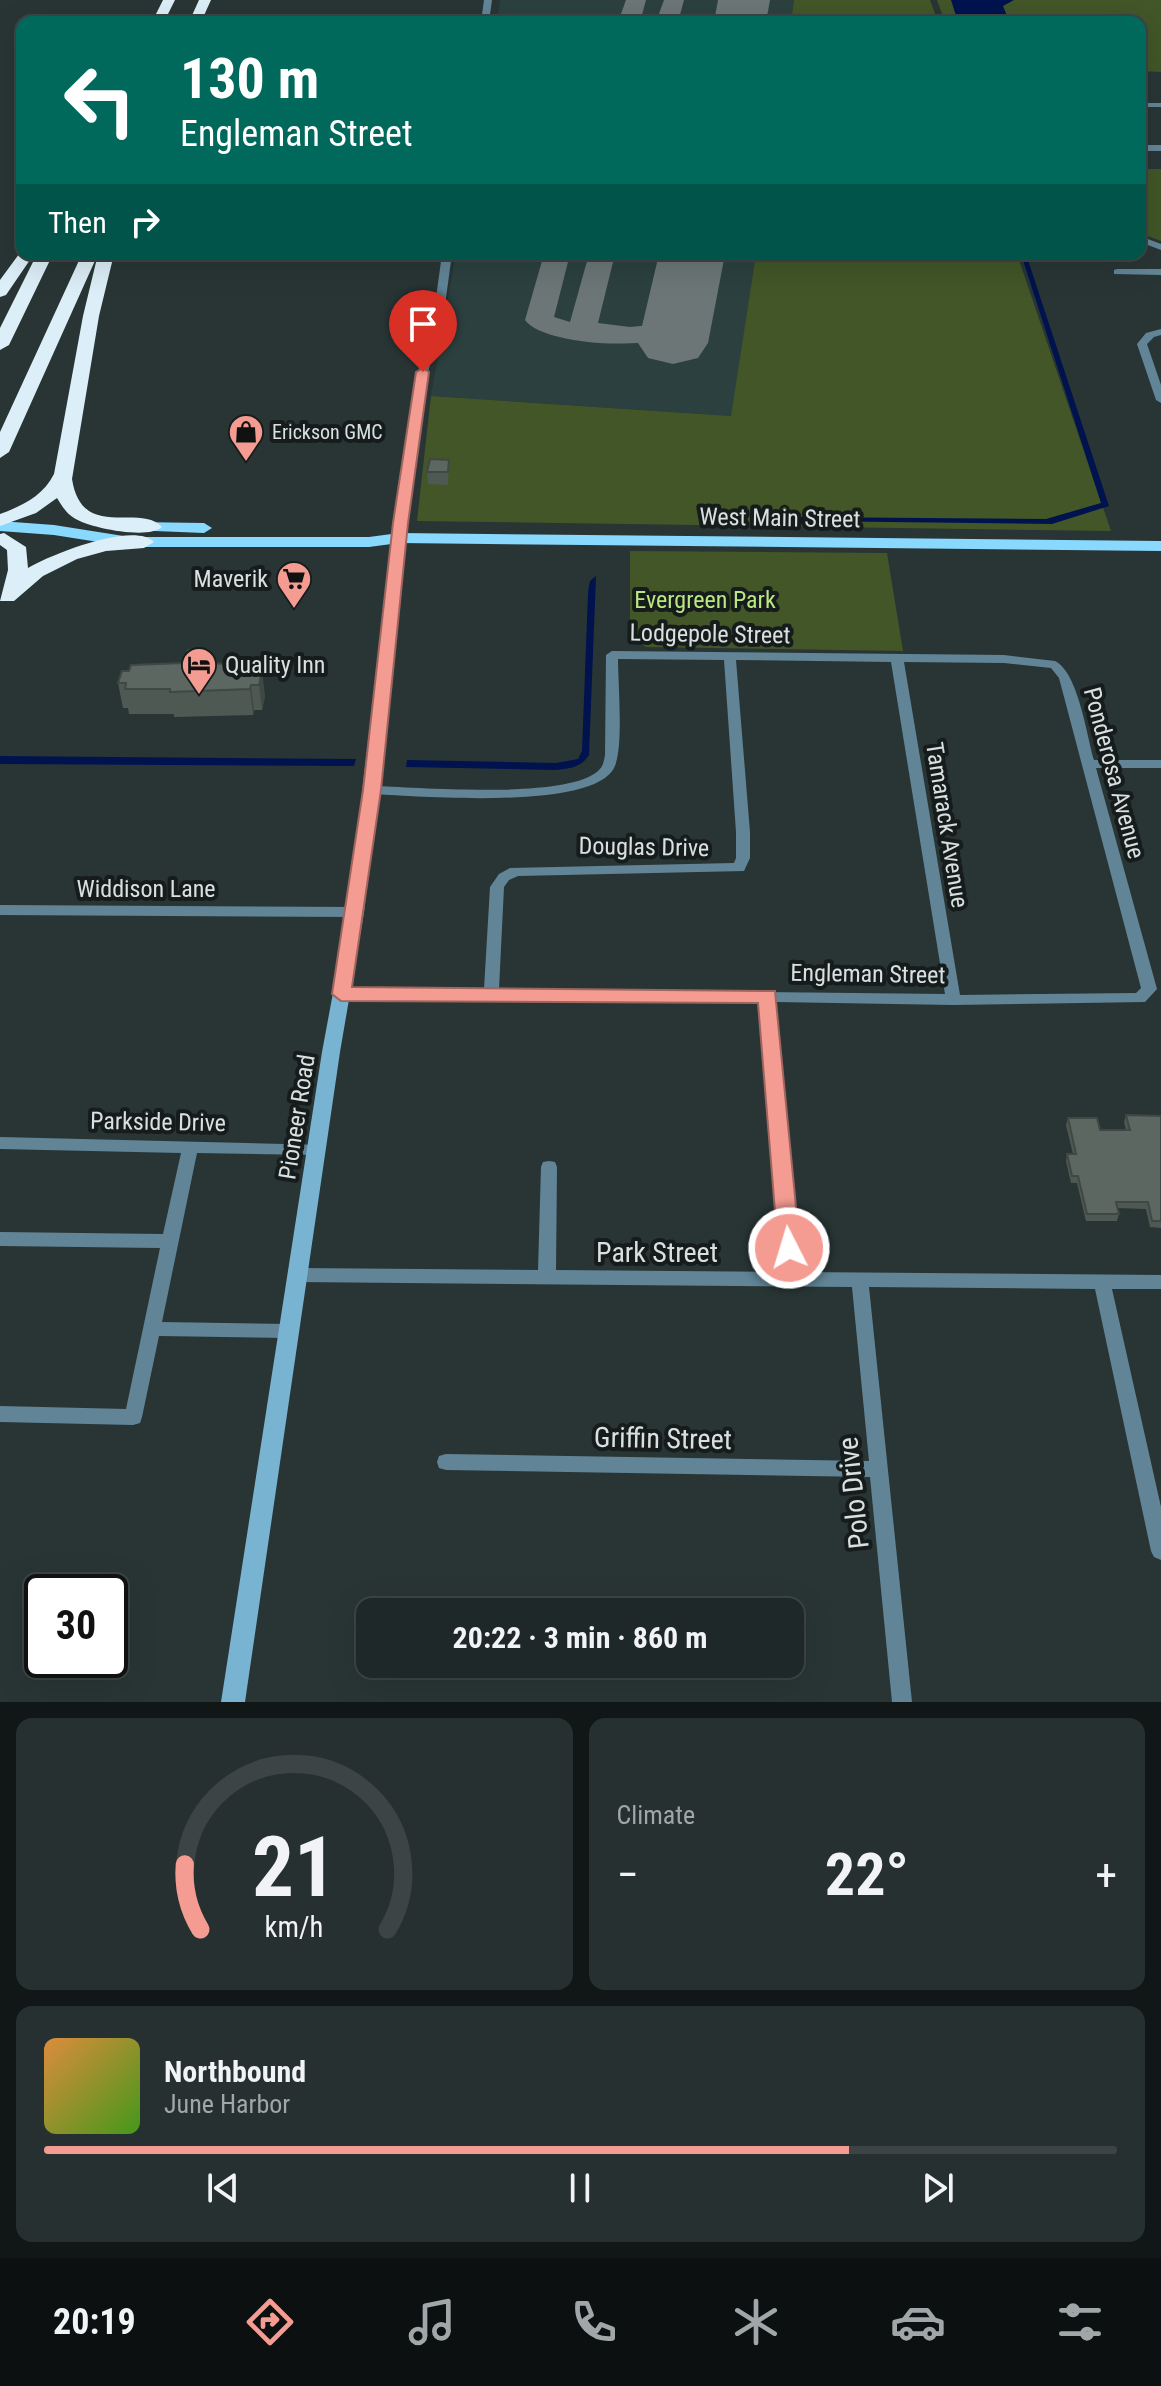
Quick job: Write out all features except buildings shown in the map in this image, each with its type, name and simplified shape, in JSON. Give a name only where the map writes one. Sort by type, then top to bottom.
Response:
[{"type":"highway","points":[[0,292],[22,260]]},
{"type":"highway","points":[[0,345],[42,260]]},
{"type":"highway","points":[[0,452],[87,260]]},
{"type":"highway","points":[[105,260],[91,316],[64,494],[78,513],[148,535]]},
{"type":"highway","points":[[4,603],[17,577],[19,559],[16,547],[1,531],[54,490],[65,472]]},
{"type":"highway","points":[[4,603],[34,573],[70,554],[148,535]]},
{"type":"main road","name":"West Main Street","points":[[1,531],[369,542],[399,538],[1161,546]]},
{"type":"street","points":[[399,538],[423,372],[439,312],[446,260]]},
{"type":"street","points":[[1117,272],[1161,272]]},
{"type":"street","points":[[1161,332],[1150,335],[1142,344],[1161,400]]},
{"type":"street","name":"Pioneer Road","points":[[233,1702],[316,1149],[356,912],[399,538]]},
{"type":"street","name":"Lodgepole Street","points":[[372,790],[557,792],[599,778],[610,766],[612,655],[1060,661]]},
{"type":"street","name":"Douglas Drive","points":[[491,994],[497,887],[504,877],[515,871],[527,868],[739,868],[743,858],[743,832],[730,657]]},
{"type":"street","name":"Tamarack Avenue","points":[[897,658],[953,1000]]},
{"type":"street","name":"Ponderosa Avenue","points":[[1060,661],[1149,989]]},
{"type":"street","points":[[1088,764],[1161,764]]},
{"type":"street","name":"Widdison Lane","points":[[0,910],[356,912]]},
{"type":"street","name":"Engleman Street","points":[[341,994],[1127,1000],[1140,998],[1149,989]]},
{"type":"street","points":[[768,996],[792,1279]]},
{"type":"street","name":"Parkside Drive","points":[[0,1143],[316,1149]]},
{"type":"street","points":[[0,1414],[133,1417],[190,1147]]},
{"type":"street","points":[[547,1277],[549,1167]]},
{"type":"street","points":[[0,1239],[169,1241]]},
{"type":"street","name":"Park Street","points":[[298,1275],[1161,1282]]},
{"type":"street","name":"Polo Drive","points":[[860,1279],[902,1702]]},
{"type":"street","points":[[1102,1281],[1161,1551]]},
{"type":"street","points":[[152,1329],[288,1331]]},
{"type":"street","name":"Griffin Street","points":[[446,1462],[879,1469]]},
{"type":"shaded area","points":[[500,0],[794,0],[792,16],[498,16]]},
{"type":"shaded area","points":[[951,0],[1014,0],[1003,6],[1007,16],[956,16]]},
{"type":"shaded area","points":[[455,260],[755,260],[732,416],[431,396]]},
{"type":"shaded area","points":[[1023,260],[1028,260],[1109,506],[1052,524],[805,521],[800,525],[784,525],[797,517],[1046,519],[1101,503]]},
{"type":"shaded area","points":[[596,576],[589,755],[586,759],[574,767],[554,770],[406,767],[407,760],[556,763],[578,759],[582,751],[588,592],[590,581]]},
{"type":"shaded area","points":[[0,756],[356,759],[354,766],[0,764]]},
{"type":"green space","points":[[794,0],[930,0],[936,16],[792,16]]},
{"type":"green space","points":[[937,0],[1161,0],[1161,72],[1146,71],[1146,16],[943,16]]},
{"type":"green space","points":[[1146,169],[1161,169],[1161,241],[1146,235]]},
{"type":"green space","points":[[755,260],[1019,260],[1111,531],[417,521],[431,396],[731,416]]},
{"type":"green space","name":"Evergreen Park","points":[[630,551],[887,553],[903,651],[646,647],[630,635]]},
{"type":"taxiway","points":[[631,16],[636,0]]},
{"type":"taxiway","points":[[669,16],[674,0]]},
{"type":"taxiway","points":[[555,260],[539,320],[555,329],[596,332]]},
{"type":"taxiway","points":[[596,332],[583,327],[600,260]]},
{"type":"taxiway","points":[[596,332],[643,335],[677,324]]},
{"type":"taxiway","points":[[596,332],[601,332]]},
{"type":"runway","points":[[741,16],[744,0]]},
{"type":"runway","points":[[673,343],[691,260]]},
{"type":"place","name":"Erickson GMC","points":[[246,463]]},
{"type":"place","name":"Maverik","points":[[294,610]]},
{"type":"place","name":"Quality Inn","points":[[199,696]]},
{"type":"route","points":[[423,372],[401,523],[356,912],[341,994],[768,996],[789,1248]]}]
